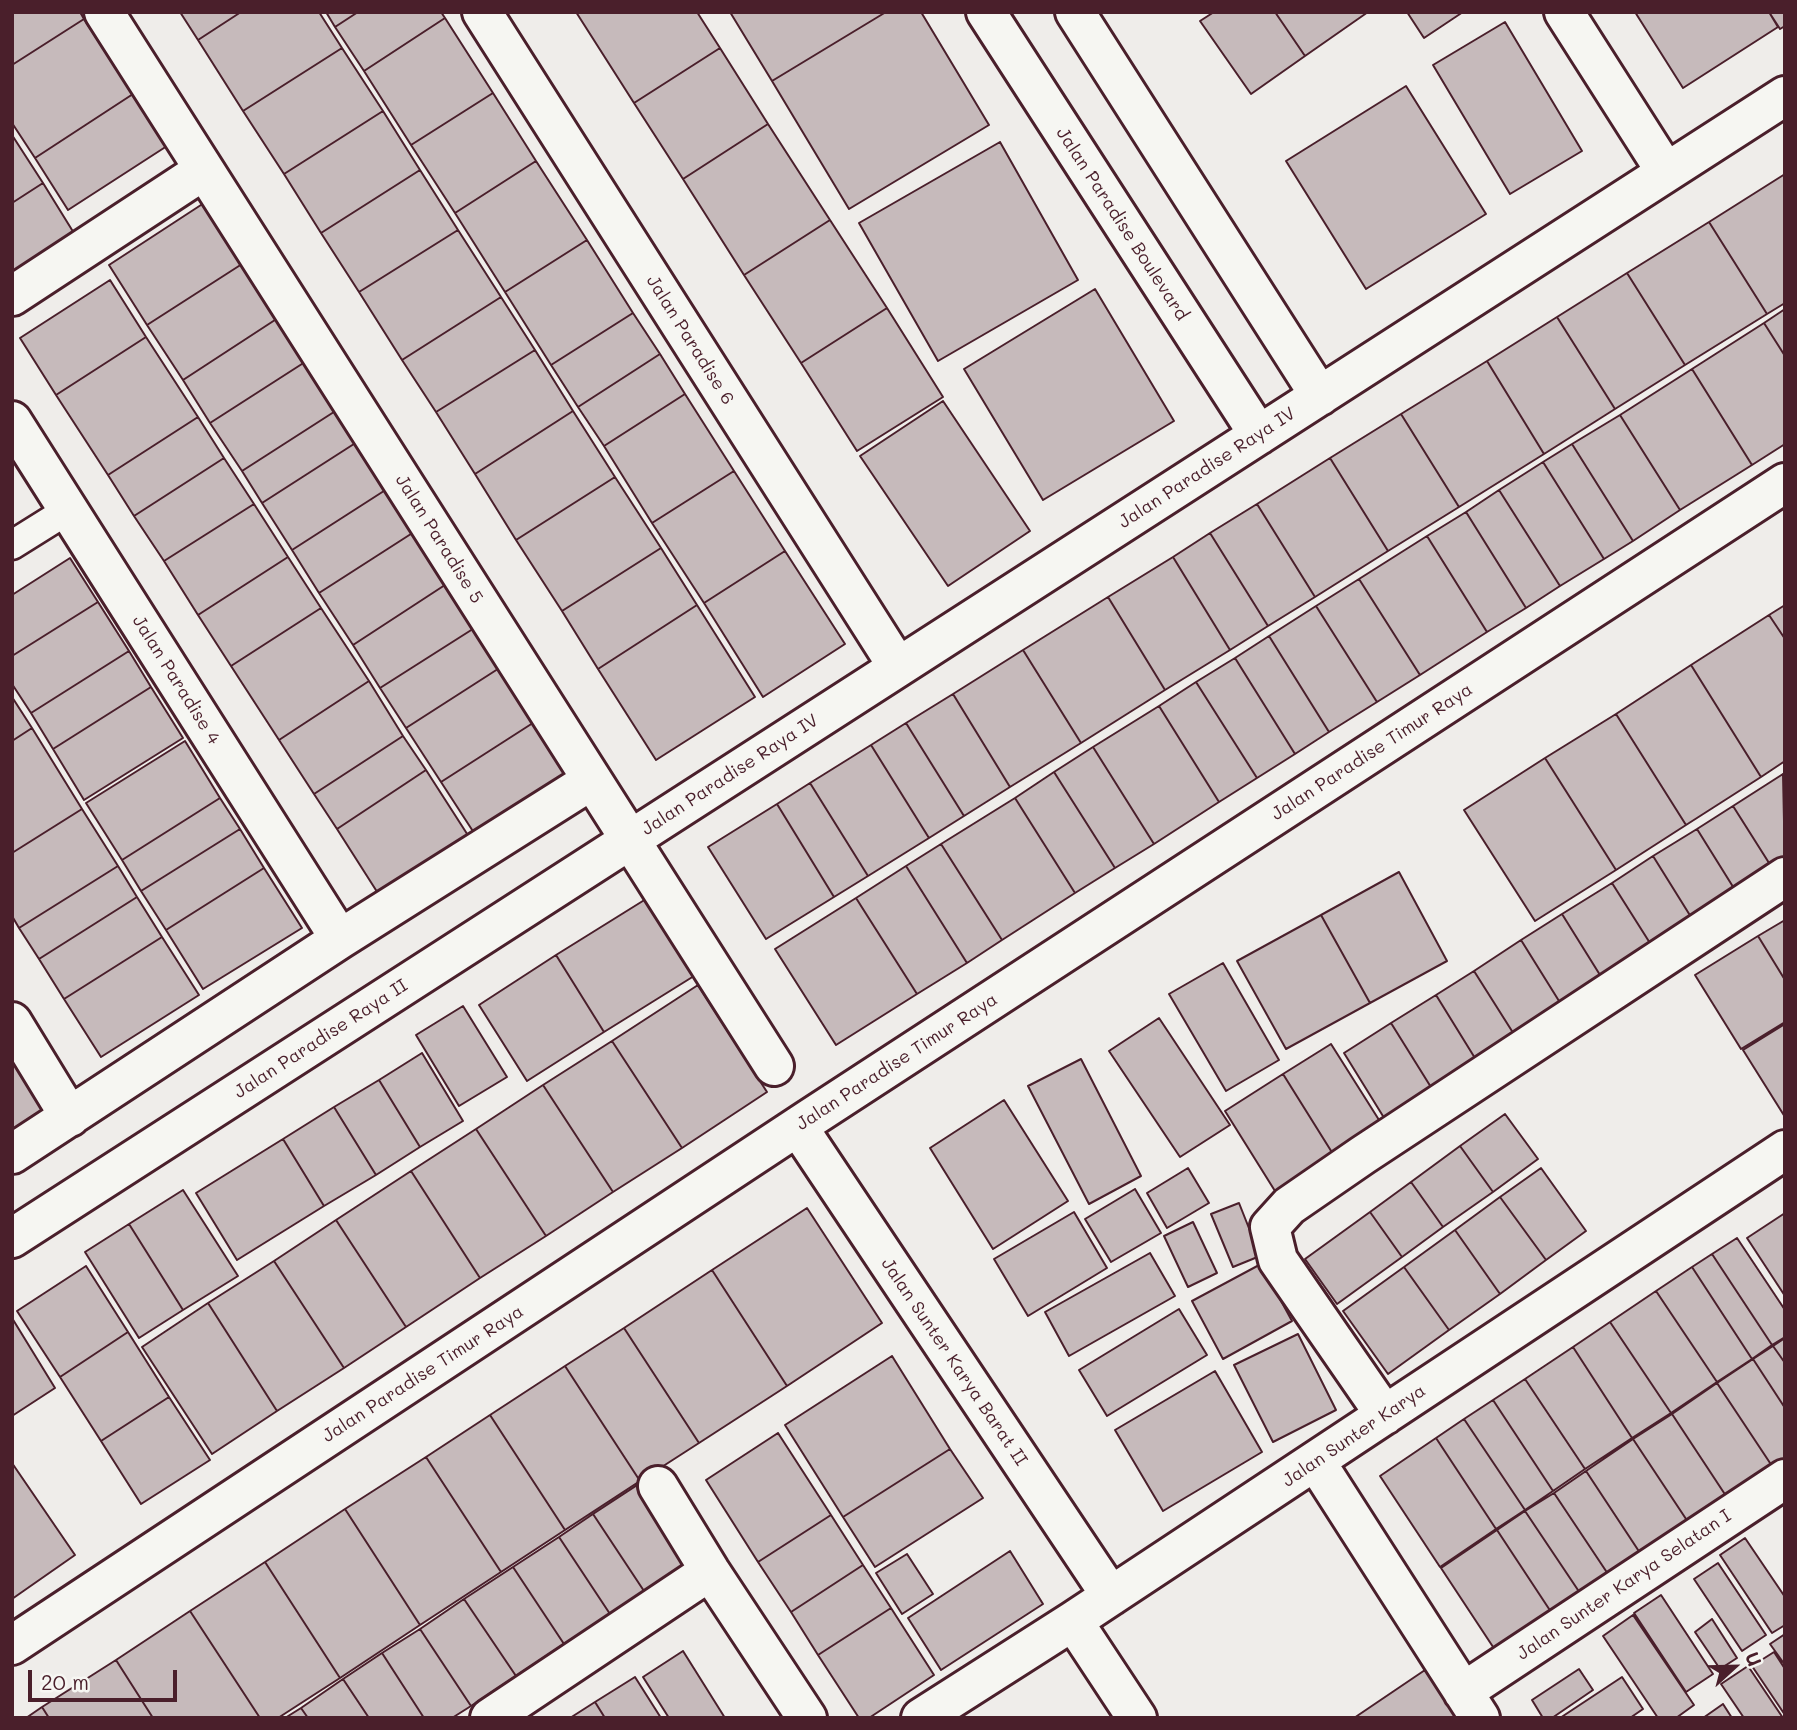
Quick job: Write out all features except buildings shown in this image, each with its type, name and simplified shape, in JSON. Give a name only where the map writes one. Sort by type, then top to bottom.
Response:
[{"type":"street","name":"Jalan Paradise 5","points":[[104,12],[774,1066]]},
{"type":"street","name":"Jalan Paradise 6","points":[[482,12],[898,667]]},
{"type":"street","name":"Jalan Paradise Boulevard","points":[[986,12],[1259,435]]},
{"type":"street","points":[[1075,12],[1320,396]]},
{"type":"street","points":[[1564,12],[1666,172]]},
{"type":"street","name":"Jalan Paradise Raya IV","points":[[630,840],[1785,96]]},
{"type":"street","points":[[12,296],[204,170]]},
{"type":"street","name":"Jalan Paradise 4","points":[[12,421],[340,939]]},
{"type":"street","name":"Jalan Paradise Timur Raya","points":[[12,1645],[798,1127],[1785,484]]},
{"type":"street","points":[[12,1154],[340,939],[592,780]]},
{"type":"street","name":"Jalan Paradise Raya II","points":[[12,1238],[630,840]]},
{"type":"street","points":[[1385,1415],[1279,1260],[1270,1227],[1289,1206],[1363,1155],[1785,877]]},
{"type":"street","points":[[12,1022],[70,1116]]},
{"type":"street","name":"Jalan Sunter Karya Barat II","points":[[798,1127],[1111,1595]]},
{"type":"street","name":"Jalan Sunter Karya","points":[[920,1718],[1073,1622],[1785,1150]]},
{"type":"street","points":[[1316,1462],[1472,1705]]},
{"type":"street","name":"Jalan Sunter Karya Selatan I","points":[[1472,1705],[1785,1479]]},
{"type":"street","points":[[658,1486],[710,1571],[807,1718]]},
{"type":"street","points":[[490,1718],[710,1571]]},
{"type":"street","points":[[1073,1622],[1137,1718]]},
{"type":"lane","points":[[12,545],[68,510]]}]
